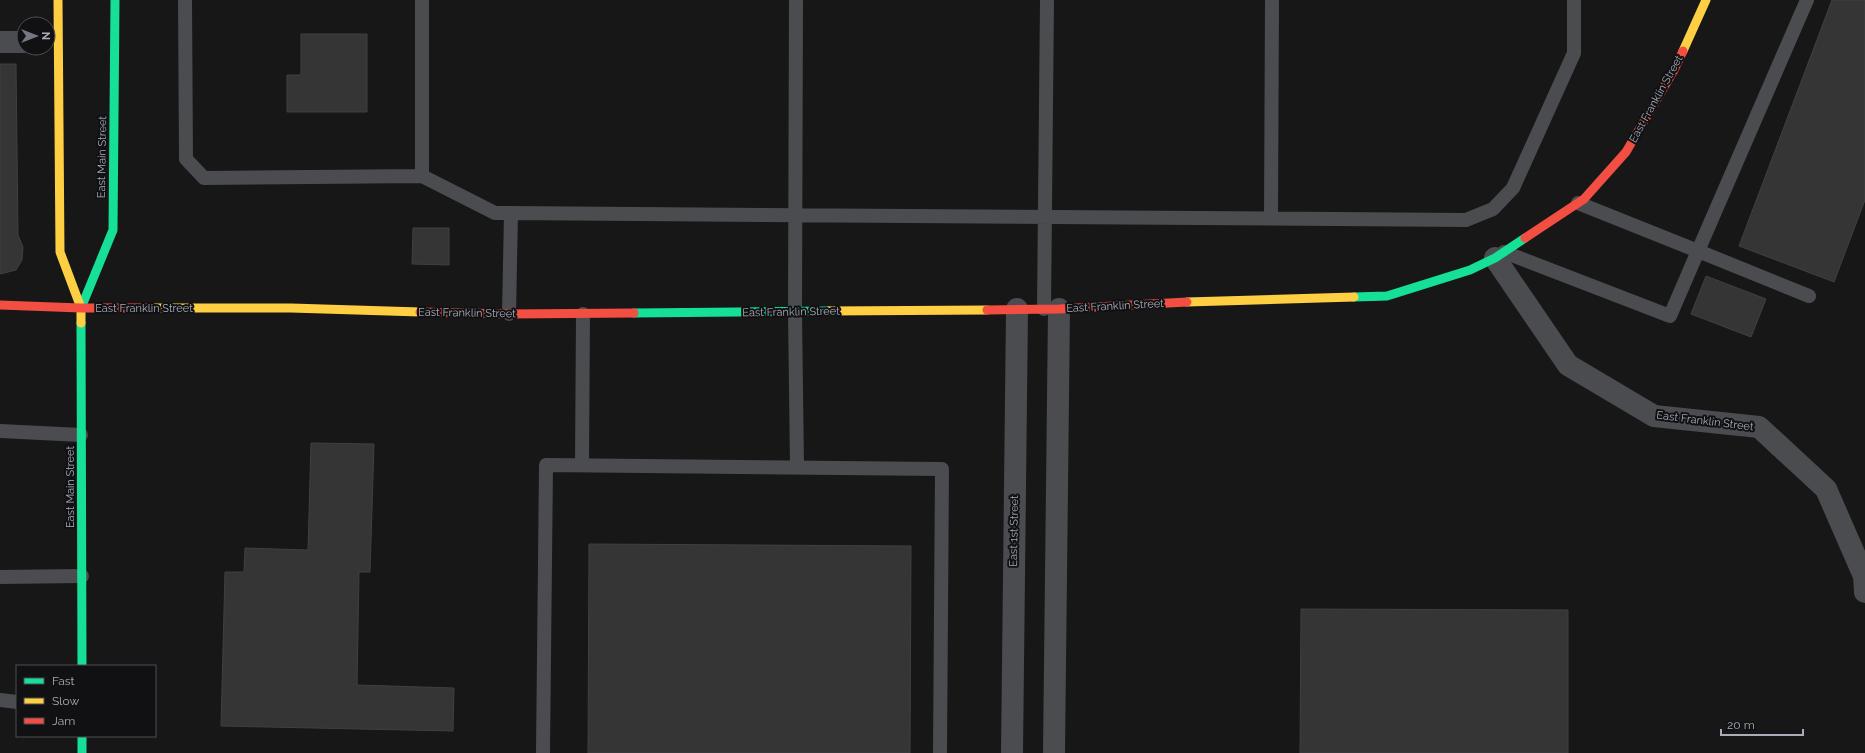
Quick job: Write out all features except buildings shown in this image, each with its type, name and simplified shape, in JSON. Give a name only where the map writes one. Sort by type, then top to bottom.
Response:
[{"type":"street","name":"East Main Street","points":[[56,17],[58,0]]},
{"type":"street","name":"East Main Street","points":[[81,308],[113,230],[115,0]]},
{"type":"street","name":"East Franklin Street","points":[[0,305],[81,308],[291,308],[509,314],[583,314],[1051,309],[1387,296],[1470,270],[1500,255],[1578,203],[1626,152],[1674,70],[1706,0]]},
{"type":"street","points":[[0,42],[16,42]]},
{"type":"street","name":"East Main Street","points":[[53,56],[60,252],[81,308],[82,665]]},
{"type":"street","name":"East Franklin Street","points":[[1500,255],[1568,365],[1654,416],[1759,427],[1826,489],[1864,576],[1865,592]]},
{"type":"street","name":"East 1st Street","points":[[1012,753],[1016,309]]},
{"type":"street","points":[[1051,309],[1054,753]]},
{"type":"street","points":[[82,737],[82,753]]},
{"type":"lane","points":[[185,0],[186,159],[204,178],[422,176],[495,212],[511,213],[1466,220],[1493,209],[1513,188],[1574,54],[1574,0]]},
{"type":"lane","points":[[422,0],[422,176]]},
{"type":"lane","points":[[796,0],[795,312],[797,467]]},
{"type":"lane","points":[[1048,0],[1045,216],[1051,309]]},
{"type":"lane","points":[[1271,218],[1272,0]]},
{"type":"lane","points":[[1500,255],[1670,316],[1807,0]]},
{"type":"lane","points":[[1578,203],[1698,250],[1809,296]]},
{"type":"lane","points":[[509,314],[511,213]]},
{"type":"lane","points":[[582,465],[583,314]]},
{"type":"lane","points":[[0,431],[81,435]]},
{"type":"lane","points":[[544,753],[546,465],[582,465],[942,469],[940,753]]},
{"type":"lane","points":[[0,577],[82,576]]},
{"type":"lane","points":[[0,700],[16,702]]},
{"type":"traffic: fast","points":[[81,308],[113,230],[115,0]]},
{"type":"traffic: fast","points":[[1354,297],[1387,296],[1470,270],[1495,258],[1525,238]]},
{"type":"traffic: fast","points":[[634,313],[829,311]]},
{"type":"traffic: fast","points":[[81,323],[82,665]]},
{"type":"traffic: fast","points":[[82,737],[82,753]]},
{"type":"traffic: slow","points":[[58,0],[60,252],[81,308],[81,323]]},
{"type":"traffic: slow","points":[[1683,51],[1706,0]]},
{"type":"traffic: slow","points":[[1187,302],[1354,297]]},
{"type":"traffic: slow","points":[[149,308],[291,308],[420,312]]},
{"type":"traffic: slow","points":[[829,311],[987,310]]},
{"type":"traffic: jam","points":[[1525,238],[1584,199],[1626,152],[1674,70],[1683,51]]},
{"type":"traffic: jam","points":[[987,310],[1059,309],[1187,302]]},
{"type":"traffic: jam","points":[[0,305],[81,308],[149,308]]},
{"type":"traffic: jam","points":[[420,312],[509,314],[634,313]]}]
